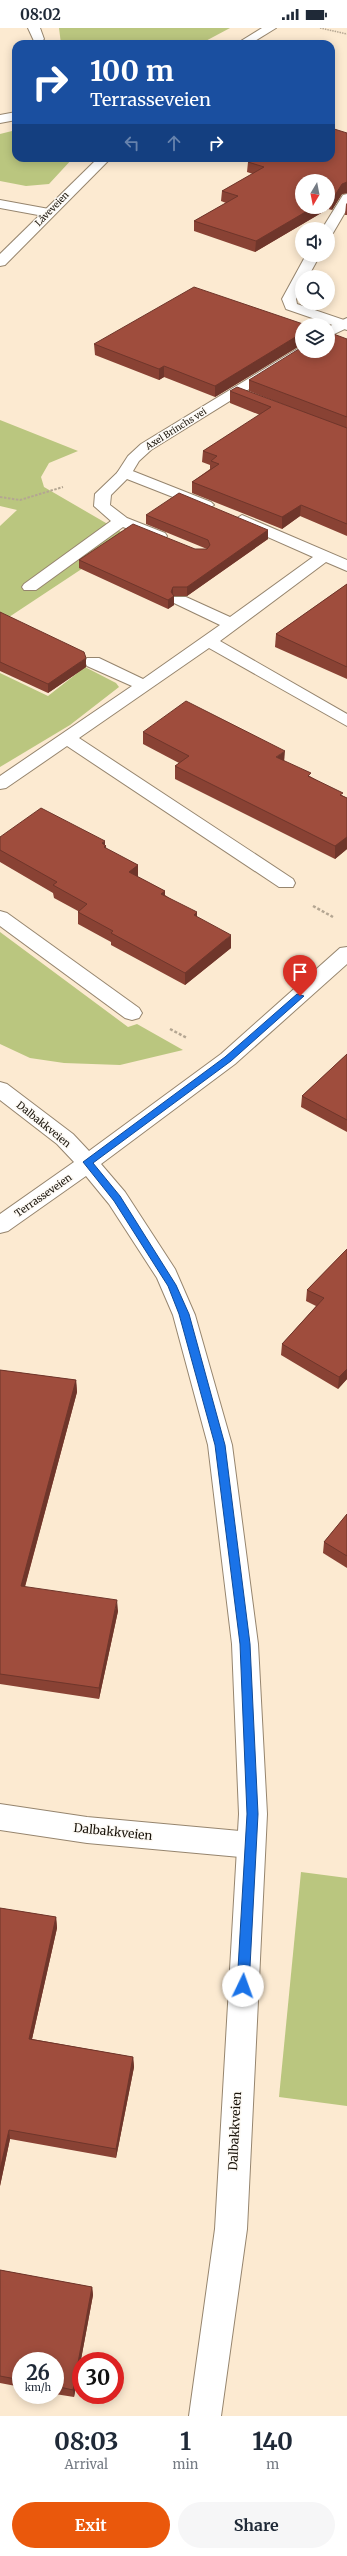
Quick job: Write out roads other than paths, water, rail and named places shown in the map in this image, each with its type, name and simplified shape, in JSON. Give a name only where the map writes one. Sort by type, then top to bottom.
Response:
[{"type":"street","points":[[34,28],[38,39]]},
{"type":"street","points":[[249,40],[270,28]]},
{"type":"street","points":[[0,119],[12,117]]},
{"type":"street","name":"Låveveien","points":[[0,262],[102,162]]},
{"type":"street","points":[[333,222],[347,198]]},
{"type":"street","points":[[0,204],[49,213]]},
{"type":"street","points":[[309,262],[289,299],[291,306],[345,324]]},
{"type":"street","points":[[335,330],[345,324]]},
{"type":"street","name":"Axel Brinchs vei","points":[[172,542],[122,521],[102,506],[103,494],[124,472],[133,459],[146,447],[295,354]]},
{"type":"street","points":[[236,392],[250,398]]},
{"type":"street","points":[[124,472],[347,566]]},
{"type":"street","points":[[30,587],[122,521]]},
{"type":"street","points":[[0,784],[68,739],[143,685],[209,641],[324,556]]},
{"type":"street","points":[[180,600],[231,624]]},
{"type":"street","points":[[209,641],[347,721]]},
{"type":"street","points":[[93,662],[143,685]]},
{"type":"street","points":[[68,739],[286,883]]},
{"type":"street","points":[[0,917],[132,1013]]},
{"type":"street","name":"Terrasseveien","points":[[0,1225],[44,1196],[228,1059],[347,953]]},
{"type":"street","name":"Dalbakkveien","points":[[0,1089],[65,1139],[88,1162],[117,1198],[172,1285],[184,1314],[220,1445],[245,1644],[253,1814],[231,2229],[205,2416]]},
{"type":"street","name":"Dalbakkveien","points":[[0,1817],[87,1830],[251,1845]]}]
